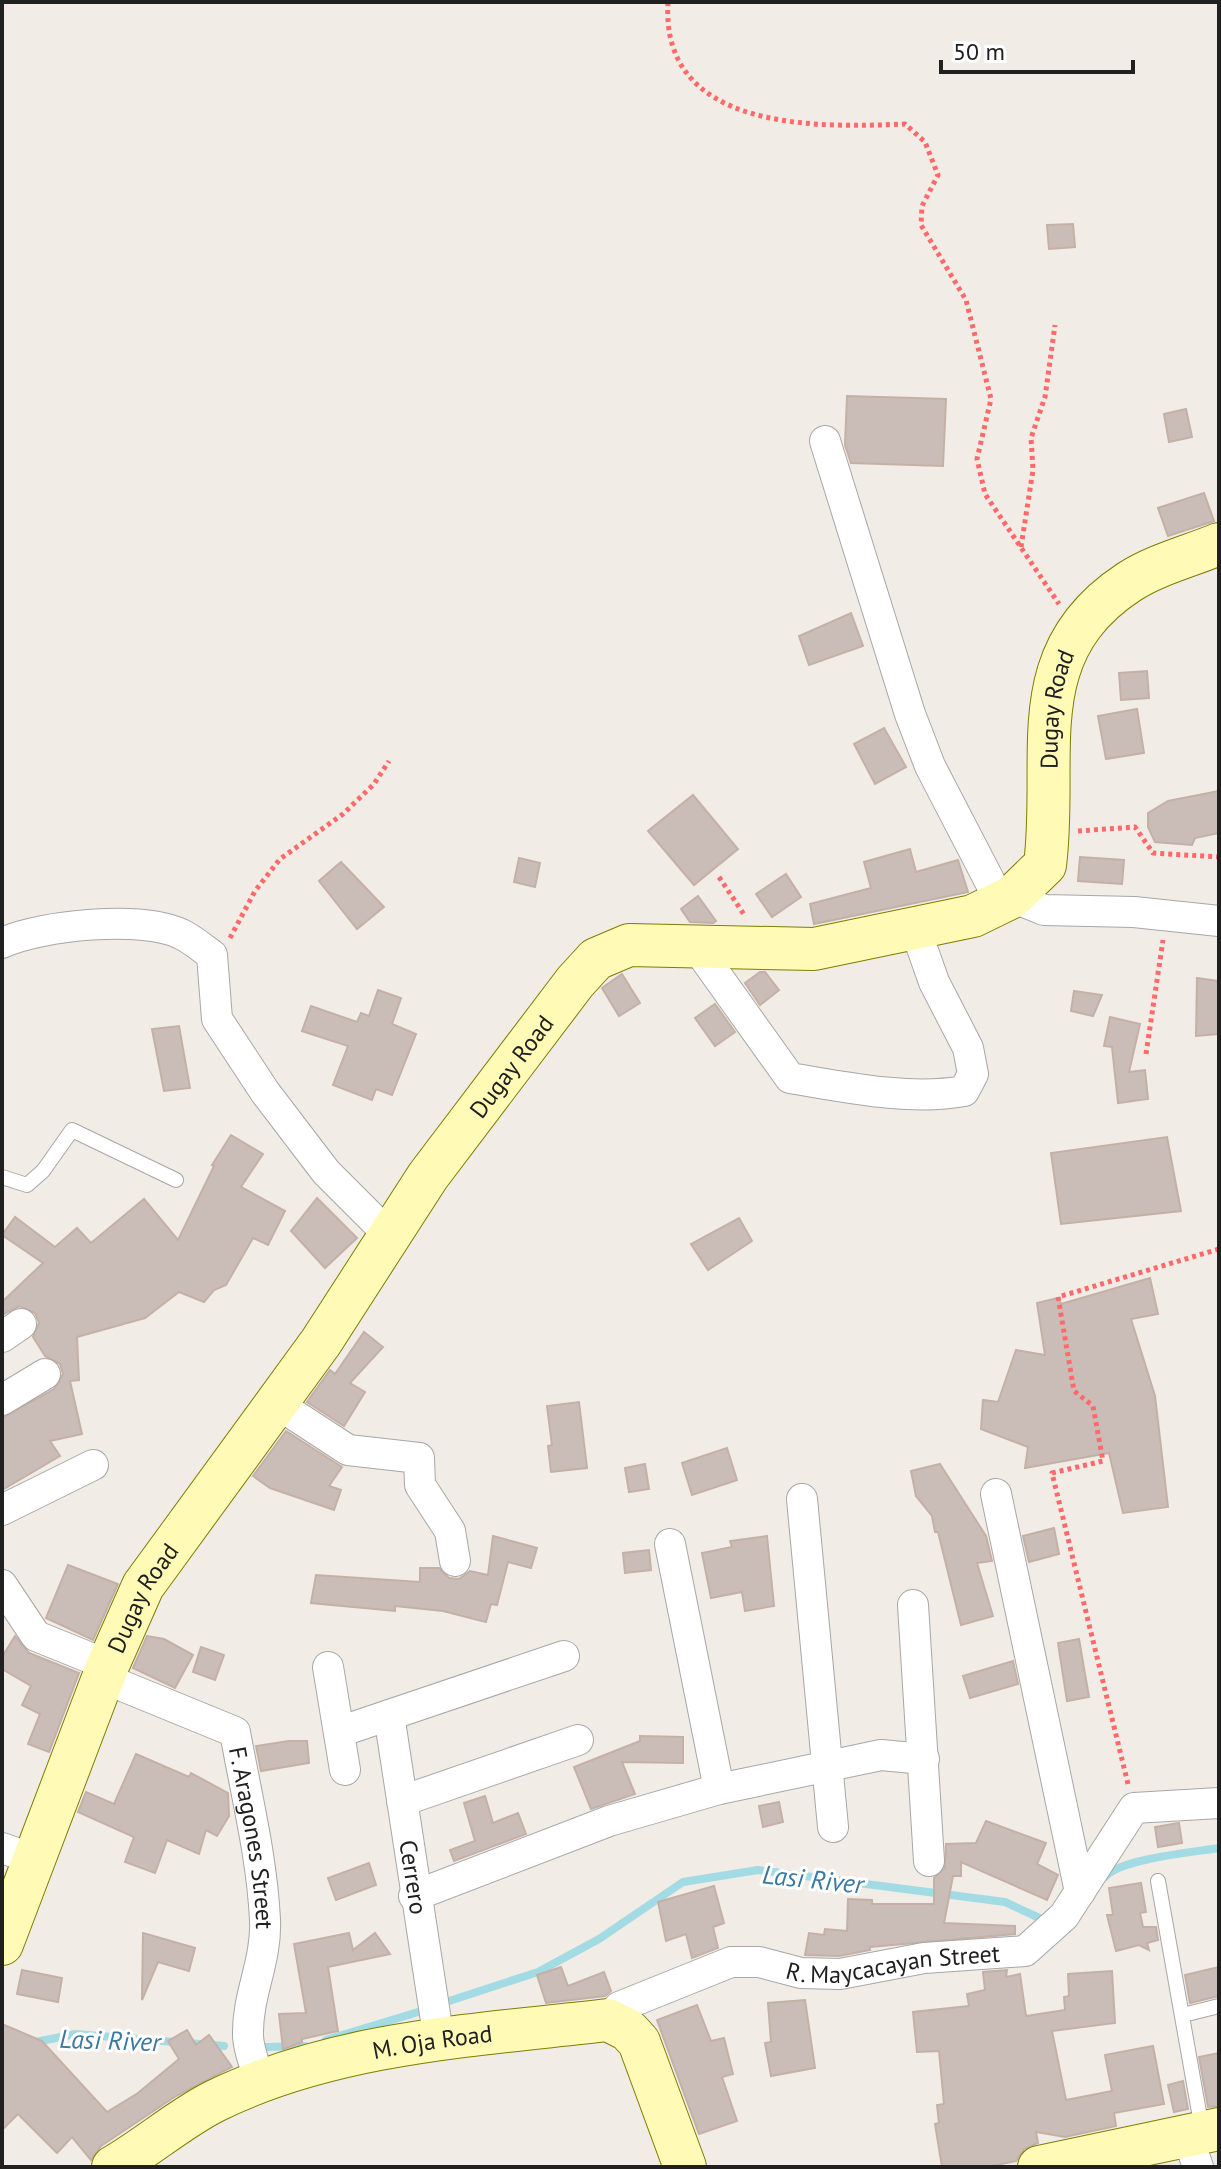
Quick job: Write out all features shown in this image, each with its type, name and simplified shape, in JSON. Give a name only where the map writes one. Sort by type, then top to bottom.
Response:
[{"type":"street","points":[[825,441],[910,714],[930,766],[1007,900],[1044,910],[1166,915],[1219,921]]},
{"type":"street","name":"Dugay Road","points":[[2,1944],[17,1854],[106,1672],[143,1586],[363,1279],[388,1234],[596,959],[629,945],[814,949],[973,916],[1007,900],[1045,865],[1049,834],[1050,717],[1055,673],[1076,632],[1091,610],[1132,581],[1219,544]]},
{"type":"street","points":[[2,943],[23,933],[62,926],[135,925],[180,933],[212,955],[217,1019],[265,1092],[326,1172],[388,1234]]},
{"type":"street","points":[[695,945],[790,1078],[844,1087],[931,1093],[964,1091],[973,1074],[968,1048],[934,982],[915,928]]},
{"type":"street","points":[[2,1400],[45,1374]]},
{"type":"street","points":[[276,1403],[348,1450],[419,1458],[420,1485],[450,1531],[455,1561]]},
{"type":"street","points":[[2,1510],[93,1465]]},
{"type":"street","points":[[996,1494],[1063,1915]]},
{"type":"street","points":[[802,1499],[833,1827]]},
{"type":"street","points":[[670,1544],[719,1789]]},
{"type":"street","points":[[2,1585],[36,1636],[106,1672]]},
{"type":"street","points":[[913,1605],[929,1861]]},
{"type":"street","points":[[339,1732],[564,1656]]},
{"type":"street","points":[[328,1667],[345,1770]]},
{"type":"street","name":"F. Aragones Street","points":[[106,1672],[235,1732],[261,1873],[265,1921],[264,1959],[252,2000],[248,2036],[260,2082]]},
{"type":"street","name":"Cerrero","points":[[389,1715],[414,1896],[439,2040]]},
{"type":"street","points":[[402,1801],[578,1740]]},
{"type":"street","points":[[414,1896],[609,1821],[719,1789],[881,1755],[924,1759]]},
{"type":"street","points":[[1063,1915],[1134,1808],[1219,1803]]},
{"type":"street","name":"R. Maycacayan Street","points":[[608,2020],[619,2007],[731,1962],[759,1962],[801,1973],[840,1974],[924,1958],[1025,1951],[1063,1915]]},
{"type":"street","points":[[608,2020],[628,2030],[639,2042],[685,2167]]},
{"type":"street","name":"M. Oja Road","points":[[113,2167],[213,2102],[260,2082],[319,2064],[439,2040],[608,2020]]},
{"type":"street","points":[[1051,2166],[1202,2142]]},
{"type":"lane","points":[[2,1177],[27,1185],[72,1130],[176,1180]]},
{"type":"lane","points":[[1158,1881],[1202,2142]]},
{"type":"lane","points":[[1183,2015],[1219,2006]]},
{"type":"path","points":[[668,2],[676,50],[697,88],[737,111],[828,128],[905,124],[925,142],[938,175],[922,206],[921,225],[966,300],[991,399],[977,459],[985,494],[1076,632]]},
{"type":"path","points":[[1021,548],[1033,470],[1031,438],[1045,397],[1055,325]]},
{"type":"path","points":[[212,955],[234,934],[255,891],[280,859],[343,814],[374,784],[389,761]]},
{"type":"path","points":[[1049,834],[1135,827],[1153,853],[1219,857]]},
{"type":"path","points":[[1146,1054],[1166,915]]},
{"type":"path","points":[[1134,1808],[1052,1473],[1103,1461],[1093,1406],[1074,1391],[1058,1297],[1219,1249]]},
{"type":"building","points":[[1073,224],[1075,247],[1049,249],[1047,225]]},
{"type":"building","points":[[847,396],[946,399],[943,466],[851,463],[845,445]]},
{"type":"building","points":[[1186,409],[1192,437],[1169,442],[1164,414]]},
{"type":"building","points":[[1204,493],[1214,521],[1168,536],[1158,508]]},
{"type":"building","points":[[851,613],[863,646],[809,665],[799,636]]},
{"type":"building","points":[[1147,671],[1149,698],[1121,700],[1119,673]]},
{"type":"building","points":[[1137,709],[1144,753],[1106,759],[1098,716]]},
{"type":"building","points":[[884,728],[906,767],[875,784],[854,744]]},
{"type":"building","points":[[1219,791],[1219,833],[1195,838],[1192,845],[1155,842],[1148,827],[1148,813],[1168,801]]},
{"type":"building","points":[[693,795],[738,849],[694,885],[648,831]]},
{"type":"building","points":[[910,849],[916,872],[958,860],[968,892],[814,924],[810,904],[871,888],[864,862]]},
{"type":"building","points":[[1080,857],[1124,860],[1122,884],[1078,881]]},
{"type":"building","points":[[519,858],[540,863],[535,887],[514,882]]},
{"type":"building","points":[[341,862],[384,907],[357,929],[319,881]]},
{"type":"building","points":[[786,874],[801,897],[772,917],[756,894]]},
{"type":"building","points":[[698,896],[716,921],[713,923],[690,922],[681,909]]},
{"type":"building","points":[[760,972],[765,972],[779,990],[760,1005],[745,983]]},
{"type":"building","points":[[622,974],[640,1003],[619,1016],[602,988]]},
{"type":"building","points":[[1197,978],[1219,981],[1219,1034],[1196,1036]]},
{"type":"building","points":[[378,990],[401,998],[392,1024],[416,1034],[392,1095],[376,1089],[372,1100],[333,1085],[348,1046],[302,1031],[311,1006],[357,1022],[361,1013],[369,1016]]},
{"type":"building","points":[[1074,991],[1102,995],[1093,1016],[1071,1011]]},
{"type":"building","points":[[715,1004],[735,1032],[715,1046],[695,1018]]},
{"type":"building","points":[[1110,1017],[1140,1024],[1129,1072],[1145,1070],[1148,1099],[1118,1103],[1112,1047],[1104,1046]]},
{"type":"building","points":[[179,1026],[190,1088],[164,1091],[152,1029]]},
{"type":"building","points":[[231,1135],[263,1154],[241,1187],[285,1211],[268,1245],[253,1238],[226,1285],[214,1290],[204,1302],[179,1292],[145,1318],[77,1337],[79,1380],[70,1381],[82,1434],[50,1441],[60,1456],[2,1490],[2,1418],[54,1389],[63,1374],[60,1364],[45,1356],[33,1337],[39,1323],[35,1313],[20,1306],[2,1315],[2,1302],[43,1263],[2,1235],[15,1217],[55,1247],[77,1228],[91,1243],[144,1199],[178,1240],[212,1165]]},
{"type":"building","points":[[1167,1137],[1181,1211],[1061,1224],[1051,1153]]},
{"type":"building","points":[[317,1198],[357,1238],[325,1268],[291,1231]]},
{"type":"building","points":[[739,1218],[752,1241],[708,1270],[691,1244]]},
{"type":"building","points":[[1150,1278],[1158,1314],[1131,1319],[1155,1396],[1168,1507],[1123,1513],[1109,1453],[1025,1468],[1028,1447],[981,1429],[983,1400],[998,1402],[1016,1350],[1045,1355],[1037,1303],[1058,1298],[1061,1304]]},
{"type":"building","points":[[364,1332],[383,1347],[350,1383],[365,1392],[344,1426],[307,1402],[330,1370],[335,1374]]},
{"type":"building","points":[[579,1402],[587,1468],[551,1472],[548,1446],[552,1445],[547,1406]]},
{"type":"building","points":[[286,1431],[342,1467],[329,1486],[341,1490],[334,1510],[270,1488],[253,1476]]},
{"type":"building","points":[[727,1448],[737,1480],[692,1495],[682,1463]]},
{"type":"building","points":[[645,1464],[649,1489],[629,1492],[625,1468]]},
{"type":"building","points":[[940,1464],[986,1536],[992,1561],[977,1563],[993,1616],[961,1625],[938,1532],[935,1532],[932,1516],[916,1496],[911,1471]]},
{"type":"building","points":[[1054,1528],[1059,1554],[1029,1562],[1023,1536]]},
{"type":"building","points":[[493,1536],[537,1548],[531,1568],[508,1562],[497,1605],[491,1604],[486,1622],[443,1611],[395,1606],[395,1611],[311,1603],[316,1575],[420,1582],[420,1568],[439,1568],[449,1578],[459,1579],[470,1571],[488,1575]]},
{"type":"building","points":[[767,1536],[774,1606],[745,1611],[742,1592],[711,1598],[702,1553],[732,1547],[730,1541]]},
{"type":"building","points":[[649,1550],[651,1570],[625,1573],[623,1553]]},
{"type":"building","points":[[68,1565],[118,1584],[93,1640],[46,1618]]},
{"type":"building","points":[[15,1636],[29,1653],[79,1673],[49,1752],[28,1744],[40,1714],[22,1705],[31,1686],[2,1669],[2,1657]]},
{"type":"building","points":[[147,1636],[164,1639],[193,1655],[175,1688],[133,1668]]},
{"type":"building","points":[[1079,1639],[1089,1697],[1067,1701],[1058,1643]]},
{"type":"building","points":[[201,1647],[224,1655],[215,1680],[193,1672]]},
{"type":"building","points":[[1013,1661],[1018,1684],[970,1698],[963,1676]]},
{"type":"building","points":[[640,1736],[683,1737],[683,1763],[622,1762],[635,1794],[591,1809],[574,1767],[640,1741]]},
{"type":"building","points":[[307,1741],[309,1763],[261,1771],[256,1746]]},
{"type":"building","points":[[136,1754],[189,1777],[191,1773],[228,1793],[229,1816],[217,1836],[206,1830],[199,1854],[167,1840],[155,1873],[125,1862],[134,1837],[78,1812],[86,1792],[114,1804]]},
{"type":"building","points":[[485,1796],[493,1823],[518,1813],[526,1834],[454,1861],[450,1850],[475,1841],[464,1803]]},
{"type":"building","points":[[779,1802],[783,1822],[763,1827],[759,1806]]},
{"type":"building","points":[[986,1821],[1046,1843],[1037,1864],[1058,1875],[1047,1900],[961,1862],[961,1876],[953,1876],[944,1923],[1015,1926],[1015,1934],[870,1947],[870,1950],[839,1956],[805,1955],[809,1933],[824,1935],[825,1929],[847,1931],[848,1899],[872,1900],[872,1904],[934,1904],[934,1878],[945,1868],[946,1844],[976,1843]]},
{"type":"building","points":[[1179,1823],[1182,1843],[1158,1847],[1155,1827]]},
{"type":"building","points":[[369,1863],[376,1885],[336,1900],[328,1878]]},
{"type":"building","points":[[1141,1883],[1146,1912],[1140,1913],[1143,1927],[1156,1927],[1158,1940],[1147,1943],[1149,1950],[1139,1945],[1116,1951],[1107,1915],[1113,1915],[1109,1888]]},
{"type":"building","points":[[714,1886],[724,1923],[713,1927],[718,1948],[692,1958],[686,1934],[666,1941],[658,1902]]},
{"type":"building","points":[[143,1933],[195,1948],[189,1971],[158,1962],[142,2000]]},
{"type":"building","points":[[349,1933],[353,1950],[375,1933],[390,1954],[328,1967],[338,2031],[302,2039],[302,2042],[283,2049],[279,2014],[306,2013],[294,1944]]},
{"type":"building","points":[[561,1967],[568,1986],[604,1972],[611,1991],[605,1996],[546,2003],[537,1975]]},
{"type":"building","points":[[1219,1967],[1219,1996],[1190,2003],[1185,1975]]},
{"type":"building","points":[[22,1970],[62,1978],[58,2002],[17,1994]]},
{"type":"building","points":[[1007,1970],[1006,1977],[1020,1974],[1026,2016],[1065,2010],[1064,1997],[1069,1996],[1068,1974],[1112,1971],[1115,2023],[1052,2031],[1066,2100],[1112,2091],[1105,2055],[1153,2046],[1164,2104],[1114,2113],[1116,2126],[1065,2137],[1036,2132],[1038,2143],[1024,2149],[1016,2161],[986,2167],[942,2167],[935,2124],[939,2123],[937,2105],[944,2104],[939,2051],[917,2052],[913,2012],[969,2006],[967,1994],[985,1990],[983,1972]]},
{"type":"building","points":[[805,2000],[815,2068],[771,2076],[765,2043],[771,2042],[768,2003]]},
{"type":"building","points":[[697,2005],[711,2041],[724,2038],[733,2074],[722,2077],[737,2121],[699,2134],[657,2020]]},
{"type":"building","points":[[2,2024],[42,2041],[107,2112],[138,2093],[179,2059],[168,2041],[187,2030],[196,2045],[209,2035],[232,2067],[176,2096],[101,2146],[91,2160],[72,2137],[57,2153],[18,2114],[2,2130]]},
{"type":"building","points":[[1219,2053],[1219,2106],[1208,2107],[1199,2057]]},
{"type":"building","points":[[1183,2081],[1188,2109],[1174,2112],[1168,2085]]},
{"type":"waterway","name":"Lasi River","points":[[1105,1877],[1125,1865],[1219,1848]]},
{"type":"waterway","name":"Lasi River","points":[[440,2004],[538,1972],[599,1939],[683,1882],[758,1870],[1005,1902],[1048,1922]]},
{"type":"waterway","name":"Lasi River","points":[[326,2040],[428,2009]]},
{"type":"waterway","name":"Lasi River","points":[[31,2043],[75,2034],[224,2046]]},
{"type":"waterway","name":"Lasi River","points":[[266,2047],[305,2046]]}]
